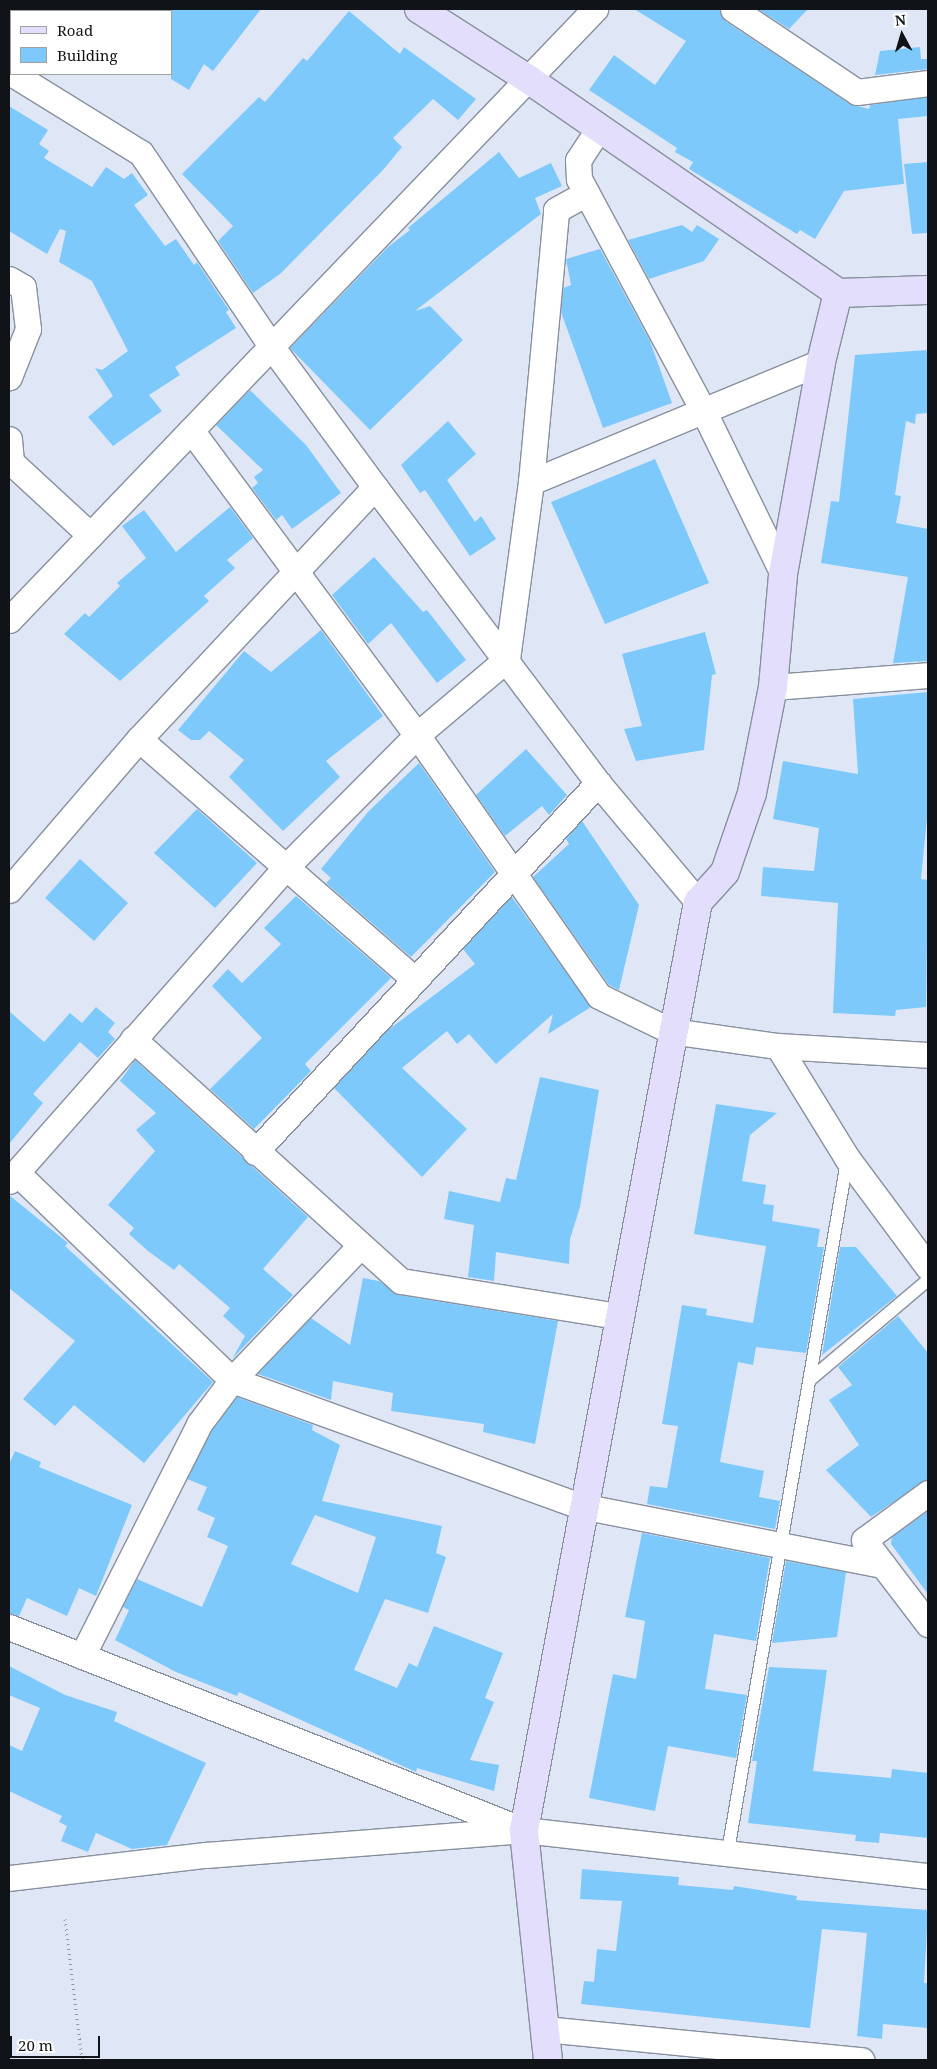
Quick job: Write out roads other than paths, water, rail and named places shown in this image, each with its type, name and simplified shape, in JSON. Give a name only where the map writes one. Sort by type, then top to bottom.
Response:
[{"type":"street","points":[[419,9],[528,79],[838,293],[928,290]]},
{"type":"street","points":[[9,620],[595,9]]},
{"type":"street","points":[[733,9],[857,92],[928,83]]},
{"type":"street","points":[[15,75],[141,154],[271,346],[375,487],[598,783],[698,902]]},
{"type":"street","points":[[599,128],[578,160],[579,179],[704,412],[783,574]]},
{"type":"street","points":[[587,193],[556,210],[531,482],[507,660],[417,735],[287,866],[13,1177],[232,1380],[581,1506],[883,1565]]},
{"type":"street","points":[[9,279],[23,287],[28,329],[9,377]]},
{"type":"street","points":[[548,2060],[524,1830],[581,1506],[671,1031],[698,902],[726,872],[740,838],[773,687],[783,574],[821,362],[838,293]]},
{"type":"street","points":[[531,482],[821,362]]},
{"type":"street","points":[[191,430],[296,569],[417,735],[516,873],[599,996],[671,1031],[778,1046],[928,1055]]},
{"type":"street","points":[[9,439],[11,462],[90,535]]},
{"type":"street","points":[[9,890],[139,739],[296,569],[375,487]]},
{"type":"street","points":[[773,687],[928,674]]},
{"type":"street","points":[[139,739],[287,866],[414,980]]},
{"type":"street","points":[[255,1152],[598,783]]},
{"type":"street","points":[[133,1039],[359,1247],[401,1281],[618,1316]]},
{"type":"street","points":[[778,1046],[847,1158],[928,1267]]},
{"type":"street","points":[[82,1656],[199,1424],[232,1380],[359,1247]]},
{"type":"street","points":[[928,1493],[864,1540],[928,1624]]},
{"type":"street","points":[[9,1627],[524,1830]]},
{"type":"street","points":[[9,1878],[206,1856],[524,1830],[728,1851],[928,1876]]},
{"type":"street","points":[[544,2029],[861,2060]]},
{"type":"lane","points":[[728,1851],[812,1378],[847,1158]]},
{"type":"lane","points":[[812,1378],[928,1280]]}]
